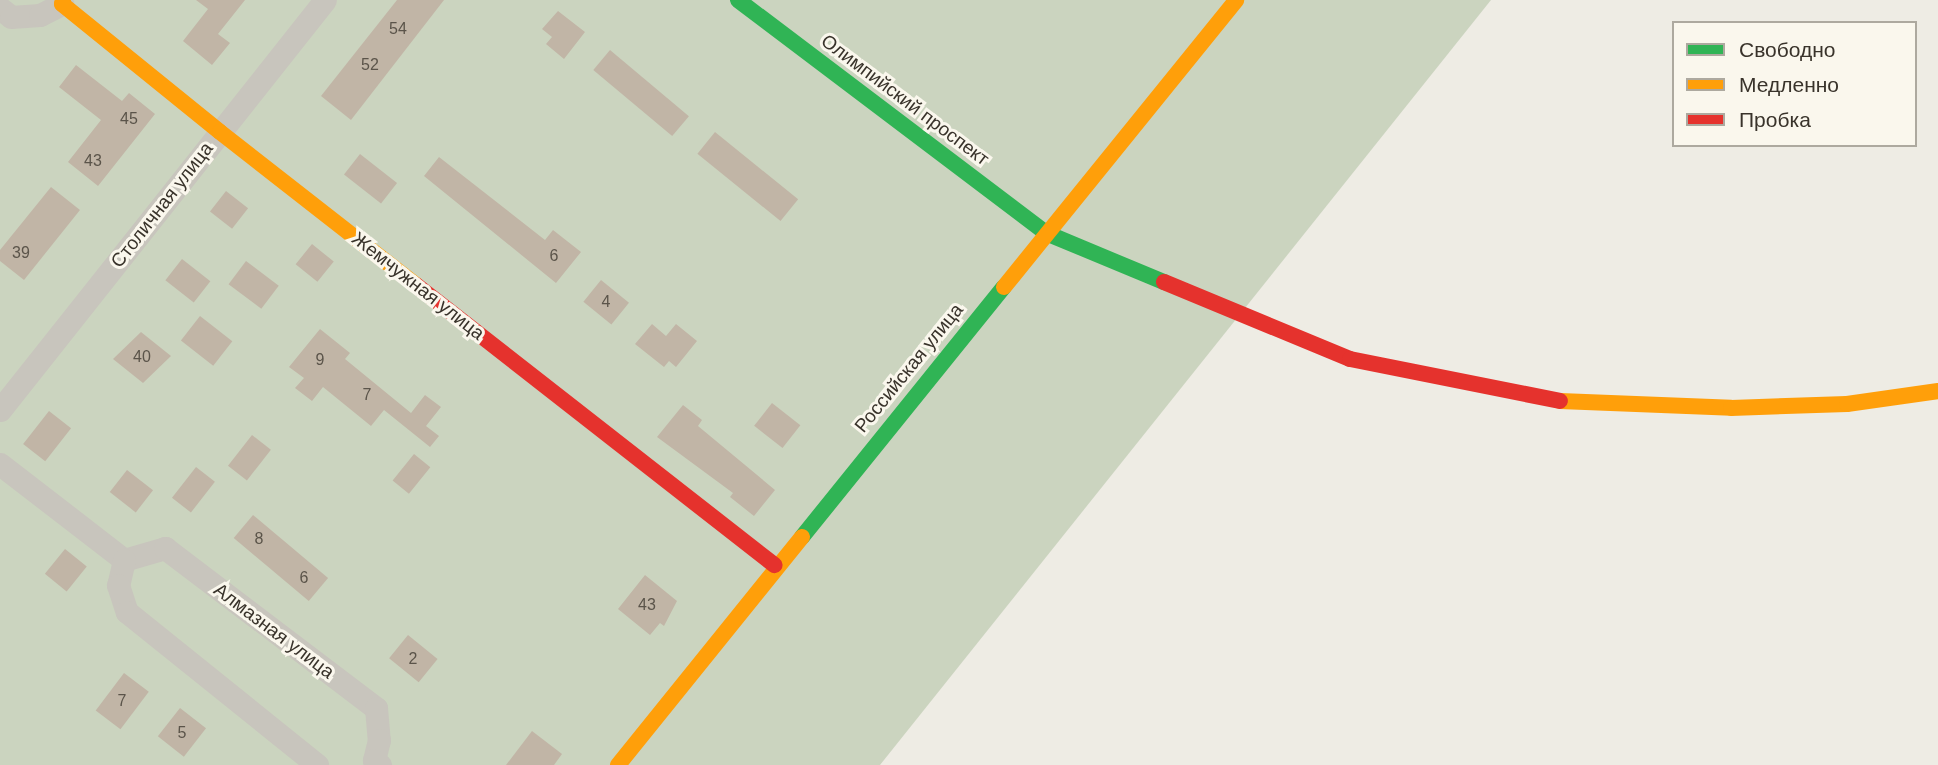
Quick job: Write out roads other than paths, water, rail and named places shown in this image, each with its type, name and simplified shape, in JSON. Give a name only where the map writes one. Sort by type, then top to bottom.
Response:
[{"type":"street","name":"Столичная улица","points":[[0,410],[325,0]]},
{"type":"street","name":"Олимпийский проспект","points":[[738,0],[1046,233],[1350,359],[1541,400],[1731,408],[1847,404],[1938,391]]},
{"type":"street","name":"Российская улица","points":[[618,765],[775,565],[1236,0]]},
{"type":"street","name":"Жемчужная улица","points":[[0,8],[11,16],[40,15],[63,2],[220,132],[775,565]]},
{"type":"street","points":[[0,464],[124,559],[118,585],[127,612],[317,765]]},
{"type":"street","name":"Алмазная улица","points":[[124,559],[165,548],[376,708],[379,740],[373,763]]}]
